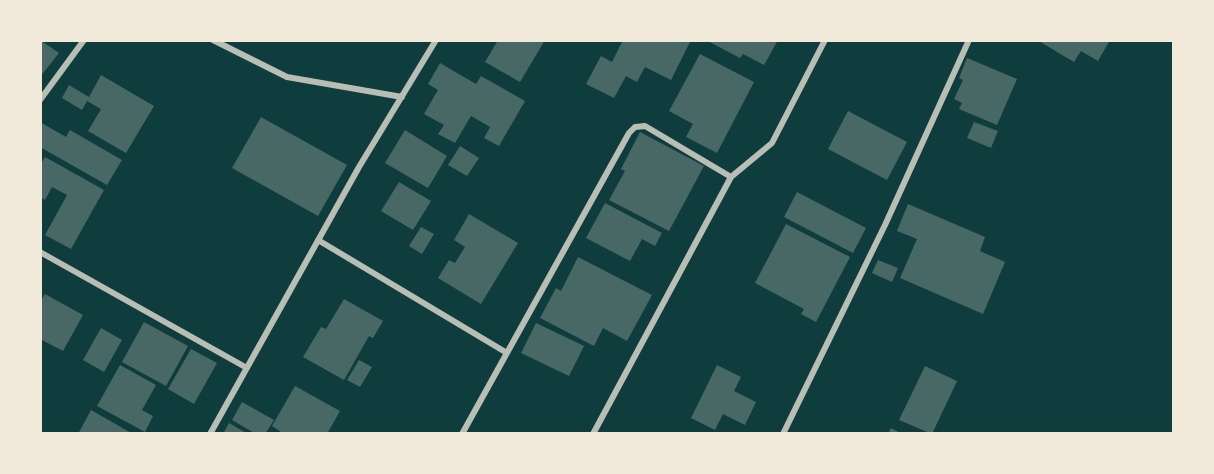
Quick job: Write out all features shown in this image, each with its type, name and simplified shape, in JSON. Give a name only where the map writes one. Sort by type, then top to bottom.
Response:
[{"type":"street","points":[[40,100],[84,40]]},
{"type":"street","points":[[213,40],[287,77],[402,97]]},
{"type":"street","points":[[210,434],[318,240],[436,40]]},
{"type":"street","points":[[593,434],[731,177],[772,143],[825,40]]},
{"type":"street","points":[[783,434],[885,225],[969,40]]},
{"type":"street","points":[[462,434],[629,133],[635,128],[645,126],[731,177]]},
{"type":"street","points":[[318,240],[507,353]]},
{"type":"street","points":[[40,252],[247,368]]},
{"type":"building","points":[[40,40],[59,53],[40,77]]},
{"type":"building","points":[[498,40],[545,40],[520,82],[485,62]]},
{"type":"building","points":[[623,40],[691,40],[671,80],[645,67],[637,82],[626,76],[614,98],[586,84],[601,56],[612,62]]},
{"type":"building","points":[[706,40],[778,40],[764,65],[743,54],[740,58]]},
{"type":"building","points":[[1037,40],[1110,40],[1098,61],[1081,51],[1074,62]]},
{"type":"building","points":[[700,54],[754,82],[717,153],[686,137],[693,124],[669,111]]},
{"type":"building","points":[[967,58],[1017,79],[997,125],[959,109],[962,103],[954,99],[963,80],[959,78]]},
{"type":"building","points":[[440,63],[476,84],[481,76],[525,101],[499,146],[484,138],[490,127],[471,116],[455,143],[438,134],[444,125],[424,114],[438,90],[428,84]]},
{"type":"building","points":[[101,75],[154,106],[126,153],[88,131],[101,109],[87,101],[82,110],[62,98],[69,85],[89,97]]},
{"type":"building","points":[[848,111],[907,142],[887,180],[828,149]]},
{"type":"building","points":[[261,117],[347,165],[318,216],[232,168]]},
{"type":"building","points":[[40,122],[66,137],[70,130],[122,160],[107,185],[40,147]]},
{"type":"building","points":[[974,122],[998,131],[991,148],[967,138]]},
{"type":"building","points":[[405,130],[447,156],[428,188],[385,163]]},
{"type":"building","points":[[640,132],[704,166],[669,231],[609,200],[625,171],[621,169]]},
{"type":"building","points":[[460,146],[479,158],[467,176],[448,165]]},
{"type":"building","points":[[45,157],[104,190],[71,249],[45,235],[67,195],[52,187],[45,200],[40,197],[40,165]]},
{"type":"building","points":[[399,182],[431,201],[413,230],[381,211]]},
{"type":"building","points":[[797,192],[866,228],[853,253],[784,217]]},
{"type":"building","points":[[605,203],[662,233],[655,246],[642,239],[630,261],[586,238]]},
{"type":"building","points":[[908,204],[985,237],[980,251],[1005,262],[983,314],[900,278],[917,239],[897,231]]},
{"type":"building","points":[[469,214],[518,243],[481,304],[438,278],[449,260],[455,263],[465,247],[454,240]]},
{"type":"building","points":[[786,224],[850,257],[816,322],[801,314],[804,309],[755,283]]},
{"type":"building","points":[[421,227],[434,234],[422,254],[409,246]]},
{"type":"building","points":[[578,257],[652,295],[627,341],[603,328],[594,346],[540,318],[556,288],[561,291]]},
{"type":"building","points":[[878,260],[898,268],[892,282],[872,273]]},
{"type":"building","points":[[45,294],[83,315],[63,351],[40,339],[40,302]]},
{"type":"building","points":[[344,299],[383,321],[373,338],[369,336],[344,380],[303,357],[321,327],[326,329]]},
{"type":"building","points":[[144,322],[188,346],[166,386],[122,362]]},
{"type":"building","points":[[536,323],[584,346],[569,376],[521,353]]},
{"type":"building","points":[[101,328],[122,340],[104,372],[83,360]]},
{"type":"building","points":[[191,349],[217,363],[194,404],[168,389]]},
{"type":"building","points":[[359,360],[372,367],[360,387],[347,380]]},
{"type":"building","points":[[120,365],[156,385],[142,410],[153,416],[145,432],[97,406]]},
{"type":"building","points":[[717,365],[741,377],[734,391],[756,402],[745,425],[723,414],[715,430],[691,418]]},
{"type":"building","points":[[925,366],[957,381],[932,434],[899,420]]},
{"type":"building","points":[[295,386],[340,411],[327,434],[284,434],[272,426]]},
{"type":"building","points":[[242,402],[274,420],[265,434],[256,434],[232,420]]},
{"type":"building","points":[[91,410],[133,434],[78,434]]},
{"type":"building","points":[[229,423],[248,434],[223,434]]},
{"type":"building","points":[[891,428],[902,434],[888,434]]}]
